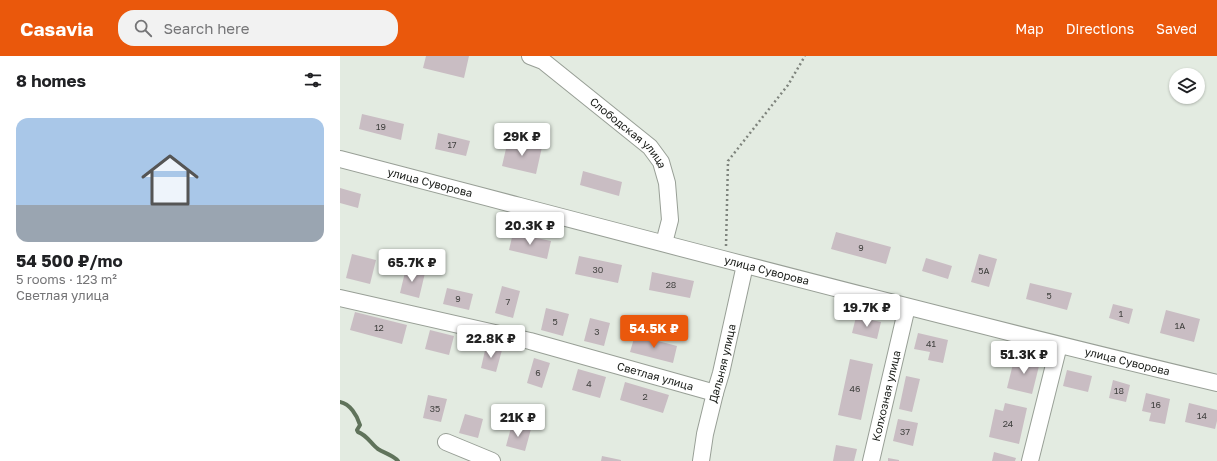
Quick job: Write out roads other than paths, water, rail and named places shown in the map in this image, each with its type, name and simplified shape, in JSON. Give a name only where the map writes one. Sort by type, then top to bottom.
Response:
[{"type":"street","name":"Слободская улица","points":[[530,56],[543,61],[650,147],[661,162],[667,183],[670,220],[664,243]]},
{"type":"street","name":"улица Суворова","points":[[340,159],[907,307],[1217,383]]},
{"type":"street","name":"Дальняя улица","points":[[701,461],[705,434],[721,373],[745,265]]},
{"type":"street","name":"Светлая улица","points":[[340,298],[530,341],[715,393]]},
{"type":"street","name":"Колхозная улица","points":[[871,461],[907,307]]},
{"type":"street","points":[[1030,461],[1059,345]]},
{"type":"street","points":[[446,442],[492,461]]},
{"type":"waterway","points":[[340,402],[347,405],[357,417],[360,425],[357,430],[358,432],[364,435],[378,449],[398,461]]}]
